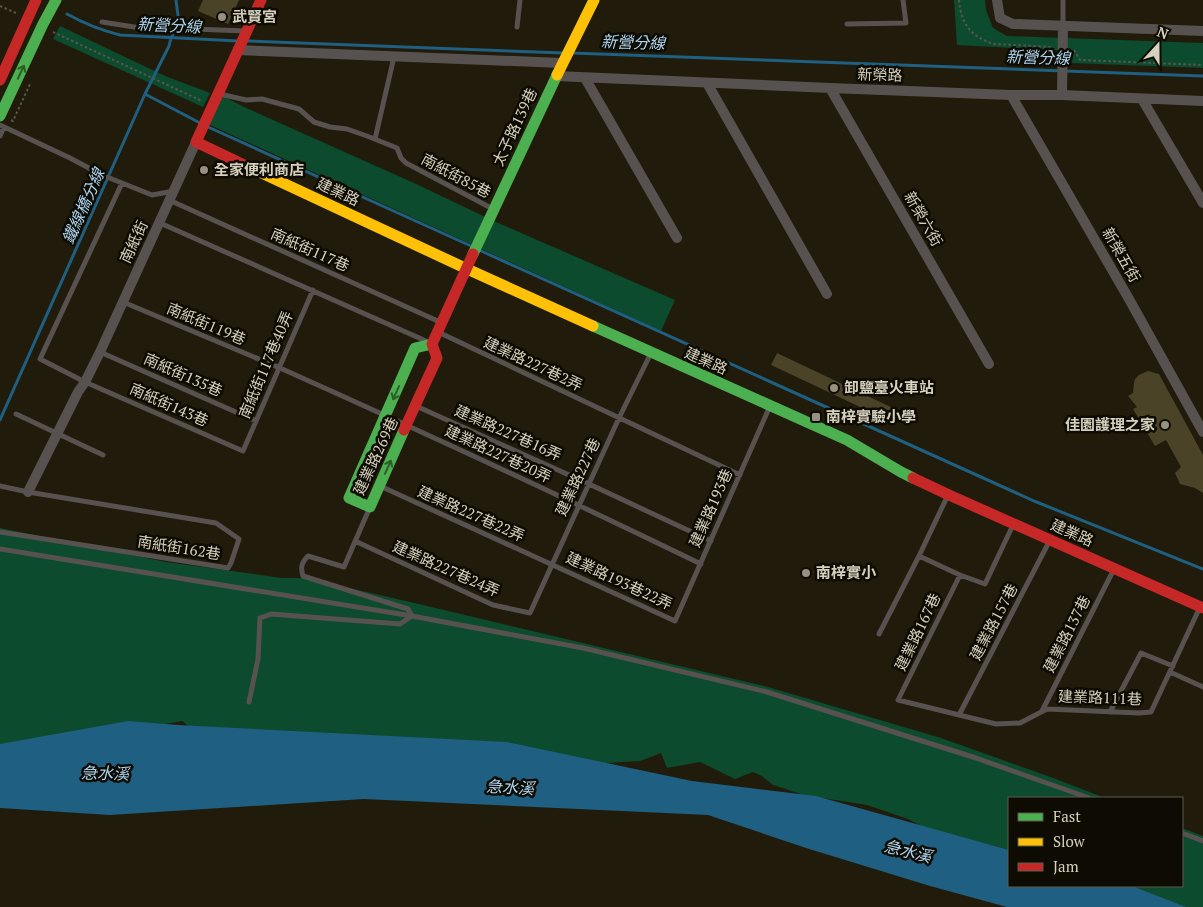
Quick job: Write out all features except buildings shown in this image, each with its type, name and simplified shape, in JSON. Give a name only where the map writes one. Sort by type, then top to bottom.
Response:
[{"type":"street","points":[[0,80],[36,0]]},
{"type":"street","points":[[1,121],[56,0]]},
{"type":"street","name":"南紙街","points":[[28,492],[78,392],[86,382],[261,0]]},
{"type":"street","name":"太子路139巷","points":[[465,268],[594,0]]},
{"type":"street","points":[[997,0],[1000,18],[1013,24],[1203,31]]},
{"type":"street","points":[[1062,95],[1063,25]]},
{"type":"street","points":[[238,50],[394,56],[564,59]]},
{"type":"street","name":"新榮路","points":[[556,76],[1011,95],[1203,100]]},
{"type":"street","points":[[585,78],[677,238]]},
{"type":"street","points":[[707,83],[827,294]]},
{"type":"street","name":"新榮六街","points":[[830,88],[989,364]]},
{"type":"street","name":"新榮五街","points":[[1011,95],[1129,298],[1203,432]]},
{"type":"street","points":[[1142,99],[1203,203]]},
{"type":"street","name":"建業路","points":[[196,142],[465,268],[847,440],[901,472],[949,495],[1202,607]]},
{"type":"street","name":"建業路269巷","points":[[432,344],[416,348],[349,498],[370,507],[437,358],[432,344],[465,268]]},
{"type":"lane","points":[[517,28],[520,0]]},
{"type":"lane","points":[[846,24],[906,23],[904,0]]},
{"type":"lane","points":[[1063,0],[1063,25]]},
{"type":"lane","points":[[102,22],[147,29],[166,28],[246,32]]},
{"type":"lane","points":[[375,139],[394,56]]},
{"type":"lane","name":"南紙街85巷","points":[[218,94],[246,100],[262,99],[299,108],[314,122],[330,128],[347,129],[398,148],[406,163],[493,209]]},
{"type":"lane","points":[[0,136],[1,121],[102,176],[152,195],[172,196]]},
{"type":"lane","name":"南紙街143巷","points":[[122,184],[40,359],[86,382],[243,451]]},
{"type":"lane","name":"南紙街117巷","points":[[172,196],[439,327]]},
{"type":"lane","points":[[160,223],[432,344]]},
{"type":"lane","name":"南紙街117巷40弄","points":[[243,451],[312,290]]},
{"type":"lane","name":"南紙街119巷","points":[[123,302],[386,416]]},
{"type":"lane","name":"建業路227巷2弄","points":[[439,327],[619,418],[740,475]]},
{"type":"lane","name":"南紙街135巷","points":[[100,352],[256,420]]},
{"type":"lane","name":"建業路227巷","points":[[530,613],[651,352]]},
{"type":"lane","name":"建業路227巷16弄","points":[[416,406],[711,541]]},
{"type":"lane","name":"建業路193巷","points":[[675,621],[770,406]]},
{"type":"lane","points":[[16,414],[103,454]]},
{"type":"lane","name":"建業路227巷20弄","points":[[386,416],[580,505],[701,564]]},
{"type":"lane","name":"南紙街162巷","points":[[0,486],[216,523],[239,540],[228,568],[0,532]]},
{"type":"lane","name":"建業路227巷22弄","points":[[380,486],[552,564]]},
{"type":"lane","points":[[879,634],[949,495]]},
{"type":"lane","points":[[370,507],[344,567],[308,556],[304,560],[301,569],[303,576],[408,608],[412,616]]},
{"type":"lane","points":[[919,556],[985,584],[1014,523]]},
{"type":"lane","name":"建業路157巷","points":[[959,716],[1050,540]]},
{"type":"lane","name":"建業路227巷24弄","points":[[355,541],[493,605],[530,613]]},
{"type":"lane","points":[[0,549],[412,616],[583,648],[767,692],[976,758],[1086,797]]},
{"type":"lane","name":"建業路193巷22弄","points":[[552,564],[675,621]]},
{"type":"lane","name":"建業路137巷","points":[[1042,711],[1114,568]]},
{"type":"lane","name":"建業路167巷","points":[[898,700],[960,575]]},
{"type":"lane","name":"建業路111巷","points":[[898,700],[996,724],[1020,723],[1047,708],[1110,712],[1151,712],[1202,607]]},
{"type":"lane","points":[[249,702],[258,659],[260,618],[271,614],[400,624],[412,616]]},
{"type":"lane","points":[[1110,712],[1142,653],[1173,666]]},
{"type":"lane","points":[[1170,672],[1203,687]]},
{"type":"lane","points":[[1183,833],[1203,842]]},
{"type":"path","points":[[959,0],[962,18],[967,27],[985,42],[1062,48],[1080,60],[1203,65]]},
{"type":"path","points":[[0,6],[19,14]]},
{"type":"path","points":[[53,31],[212,106]]},
{"type":"path","points":[[1,121],[14,121],[33,76]]},
{"type":"green space","points":[[954,0],[985,0],[986,10],[993,28],[1007,36],[1203,43],[1203,68],[1071,63],[1071,51],[957,45]]},
{"type":"green space","points":[[60,26],[165,76],[210,93],[203,107],[53,39]]},
{"type":"green space","points":[[223,96],[496,222],[675,300],[661,331],[208,124]]},
{"type":"green space","points":[[0,528],[166,562],[282,578],[305,578],[768,687],[941,738],[1102,797],[1008,797],[1008,850],[921,826],[908,819],[867,805],[804,795],[773,785],[762,776],[753,772],[735,779],[700,762],[667,768],[661,753],[640,761],[520,768],[211,744],[182,721],[0,754]]},
{"type":"green space","points":[[1183,828],[1203,836],[1203,907],[1178,907],[1125,887],[1183,887]]},
{"type":"water","name":"急水溪","points":[[128,721],[507,742],[692,781],[816,796],[1008,850],[1008,887],[1135,887],[1186,907],[1007,907],[930,886],[806,848],[708,815],[364,799],[110,815],[0,808],[0,744]]},
{"type":"waterway","name":"鐵線橋分線","points":[[0,420],[145,94],[179,23],[176,0]]},
{"type":"waterway","name":"新營分線","points":[[67,14],[80,21],[120,35],[238,41]]},
{"type":"waterway","name":"新營分線","points":[[247,41],[563,53]]},
{"type":"waterway","name":"新營分線","points":[[572,53],[1203,76]]},
{"type":"waterway","points":[[145,94],[200,123]]},
{"type":"waterway","points":[[208,127],[471,246]]},
{"type":"waterway","points":[[479,250],[1034,501],[1203,569]]},
{"type":"traffic: fast","points":[[0,116],[56,0]]},
{"type":"traffic: fast","points":[[473,254],[557,75]]},
{"type":"traffic: fast","points":[[593,326],[847,440],[913,478]]},
{"type":"traffic: fast","points":[[404,430],[370,507],[349,498],[415,348],[432,344]]},
{"type":"traffic: slow","points":[[557,75],[594,0]]},
{"type":"traffic: slow","points":[[255,170],[593,326]]},
{"type":"traffic: jam","points":[[0,80],[36,0]]},
{"type":"traffic: jam","points":[[255,170],[196,142],[261,0]]},
{"type":"traffic: jam","points":[[404,430],[437,358],[432,344],[473,254]]},
{"type":"traffic: jam","points":[[913,478],[1203,608]]},
{"type":"place","name":"武賢宮","points":[[222,17]]},
{"type":"place","name":"全家便利商店","points":[[204,170]]},
{"type":"place","name":"卸鹽臺火車站","points":[[834,388]]},
{"type":"place","name":"南梓實驗小學","points":[[816,417]]},
{"type":"place","name":"佳園護理之家","points":[[1165,425]]},
{"type":"place","name":"南梓實小","points":[[806,573]]}]
